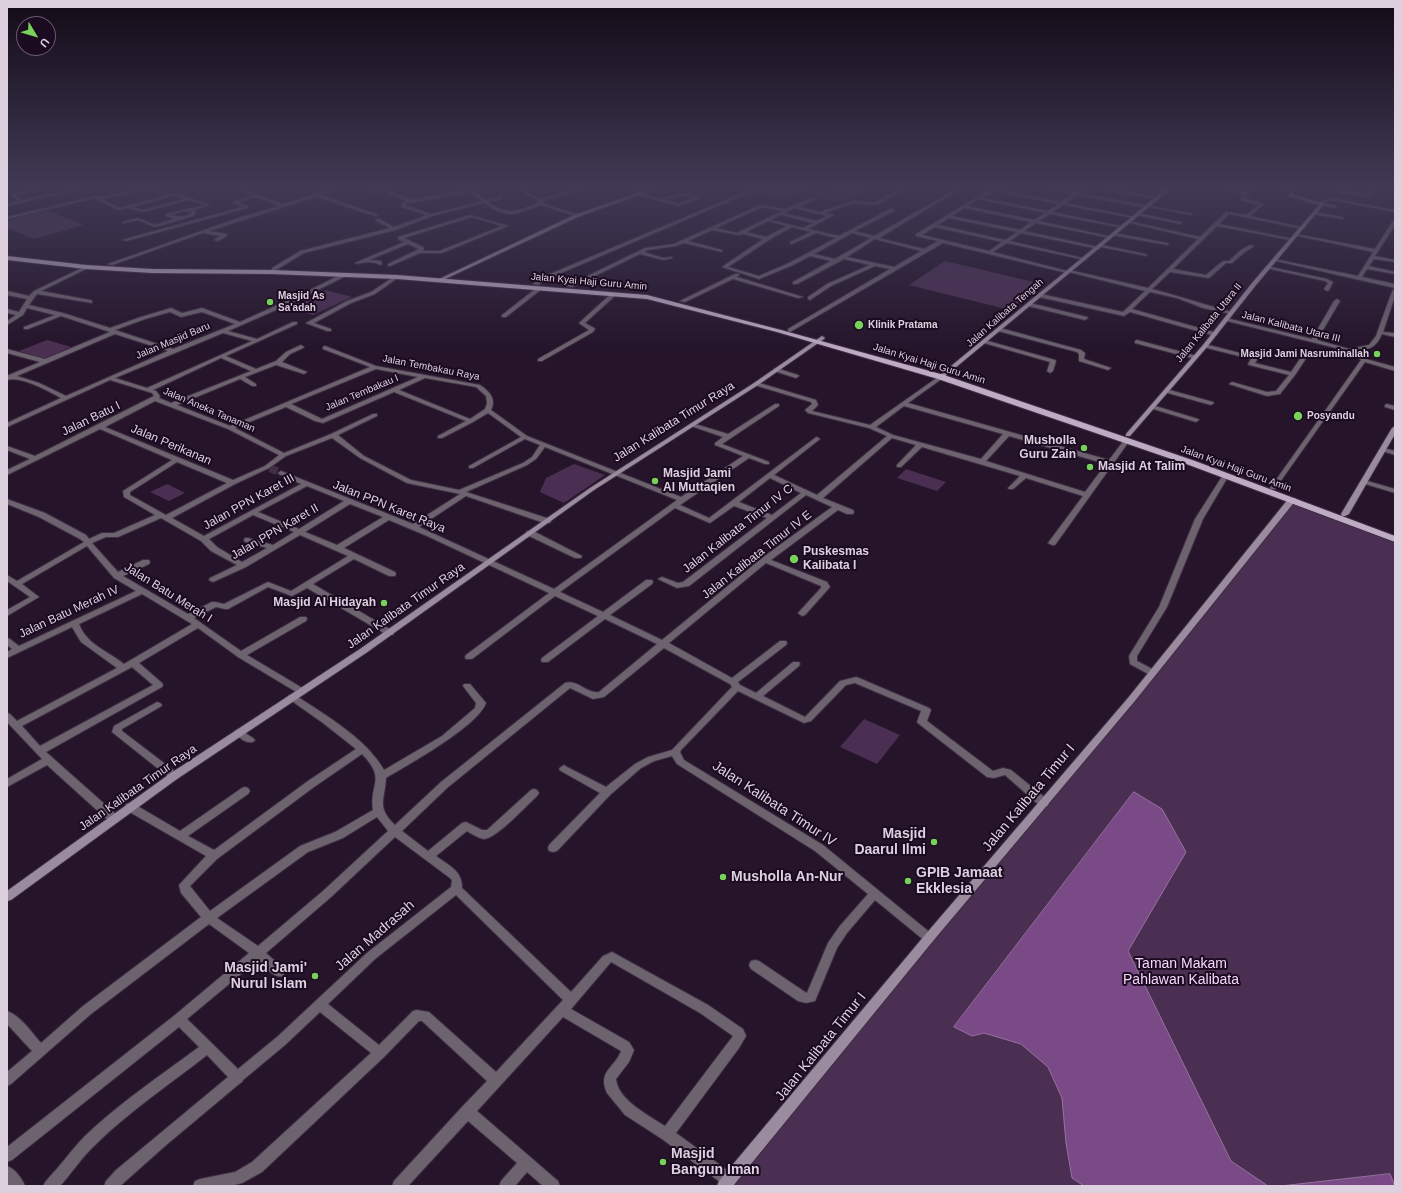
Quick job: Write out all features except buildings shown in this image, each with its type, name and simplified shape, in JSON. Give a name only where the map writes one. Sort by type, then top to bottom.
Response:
[{"type":"main road","points":[[7,254],[110,264],[278,266],[443,277]]},
{"type":"main road","points":[[7,258],[86,267],[152,271],[443,277]]},
{"type":"main road","name":"Jalan Kyai Haji Guru Amin","points":[[443,277],[539,283],[641,292],[685,300],[793,327],[820,340]]},
{"type":"main road","name":"Jalan Kyai Haji Guru Amin","points":[[539,283],[662,301],[820,340],[946,374],[1273,487],[1349,509],[1395,532]]},
{"type":"main road","name":"Jalan Kyai Haji Guru Amin","points":[[1128,436],[1395,539]]},
{"type":"street","points":[[110,264],[171,242]]},
{"type":"street","points":[[278,266],[302,252],[343,242]]},
{"type":"street","points":[[380,264],[379,262],[359,262],[408,242],[422,249],[419,252]]},
{"type":"street","points":[[390,266],[419,252],[440,252],[466,242]]},
{"type":"street","points":[[443,277],[519,242]]},
{"type":"street","points":[[504,316],[539,283],[634,242]]},
{"type":"street","points":[[571,286],[647,249],[664,248],[682,242]]},
{"type":"street","points":[[686,242],[720,251]]},
{"type":"street","points":[[763,242],[724,267],[759,278],[833,242]]},
{"type":"street","points":[[792,244],[796,242]]},
{"type":"street","points":[[795,283],[868,242]]},
{"type":"street","points":[[892,242],[925,251]]},
{"type":"street","points":[[793,327],[942,242],[1150,290],[1230,313]]},
{"type":"street","points":[[989,253],[1006,242]]},
{"type":"street","points":[[1010,242],[1085,259]]},
{"type":"street","points":[[1072,242],[1146,255]]},
{"type":"street","name":"Jalan Kalibata Tengah","points":[[946,374],[1041,296],[1068,271],[1106,242]]},
{"type":"street","points":[[1152,242],[1168,244]]},
{"type":"street","points":[[1041,296],[1120,314],[1126,313],[1199,242]]},
{"type":"street","name":"Jalan Kalibata Utara II","points":[[1128,436],[1215,334],[1230,313],[1288,242]]},
{"type":"street","points":[[1329,242],[1376,251]]},
{"type":"street","points":[[1358,278],[1382,242]]},
{"type":"street","points":[[1170,270],[1208,277],[1225,262],[1230,262],[1243,251],[1252,246]]},
{"type":"street","points":[[640,253],[663,259],[671,258]]},
{"type":"street","points":[[810,254],[835,261]]},
{"type":"street","points":[[843,256],[895,269]]},
{"type":"street","points":[[1373,257],[1395,262]]},
{"type":"street","points":[[1274,260],[1395,286]]},
{"type":"street","points":[[810,298],[829,285],[875,264]]},
{"type":"street","points":[[7,323],[22,314],[30,298],[36,292],[86,267]]},
{"type":"street","points":[[1268,267],[1327,280],[1331,282],[1327,289]]},
{"type":"street","points":[[1366,267],[1395,273]]},
{"type":"street","points":[[685,300],[742,273]]},
{"type":"street","name":"Jalan Masjid Baru","points":[[7,425],[173,351],[224,331],[319,289],[346,274]]},
{"type":"street","points":[[329,330],[309,323],[349,302],[373,293],[397,277]]},
{"type":"street","points":[[734,277],[800,297]]},
{"type":"street","points":[[1349,351],[1365,348],[1374,343],[1386,319],[1388,303],[1395,291]]},
{"type":"street","points":[[36,292],[90,302]]},
{"type":"street","points":[[7,293],[30,298]]},
{"type":"street","points":[[540,360],[591,331],[592,329],[582,323],[614,294]]},
{"type":"street","points":[[1314,340],[1337,301]]},
{"type":"street","points":[[1030,305],[1085,318]]},
{"type":"street","points":[[27,306],[61,314],[141,339],[173,351]]},
{"type":"street","points":[[9,377],[143,318],[171,310],[181,315],[202,310],[240,324]]},
{"type":"street","points":[[1130,310],[1215,334]]},
{"type":"street","points":[[7,311],[22,314]]},
{"type":"street","points":[[26,328],[61,314]]},
{"type":"street","name":"Jalan Kalibata Utara III","points":[[1226,320],[1314,340],[1349,351],[1364,360],[1395,369]]},
{"type":"street","points":[[146,390],[295,323]]},
{"type":"street","points":[[1000,330],[1079,351],[1082,353],[1080,360],[1108,368]]},
{"type":"street","points":[[224,331],[256,341]]},
{"type":"street","points":[[1384,332],[1395,335]]},
{"type":"street","name":"Jalan Kalibata Timur Raya","points":[[7,897],[174,776],[390,633],[615,473],[693,425],[820,340]]},
{"type":"street","points":[[986,342],[1050,360],[1053,363],[1050,371]]},
{"type":"street","points":[[1137,342],[1195,357]]},
{"type":"street","points":[[172,405],[277,363],[288,353],[301,346]]},
{"type":"street","points":[[1205,346],[1253,358],[1254,360],[1251,364],[1293,374]]},
{"type":"street","name":"Jalan Tembakau Raya","points":[[325,348],[374,367],[478,386],[487,393],[490,398],[490,407],[488,410]]},
{"type":"street","points":[[7,351],[45,361]]},
{"type":"street","points":[[1232,384],[1275,394],[1293,374],[1306,354]]},
{"type":"street","points":[[221,356],[256,371]]},
{"type":"street","points":[[1273,487],[1281,479],[1364,360]]},
{"type":"street","points":[[277,363],[304,372]]},
{"type":"street","name":"Jalan Tembakau Raya","points":[[230,428],[374,367]]},
{"type":"street","points":[[776,370],[796,376]]},
{"type":"street","points":[[871,427],[946,374]]},
{"type":"street","name":"Jalan Tembakau I","points":[[286,404],[317,420],[323,420],[424,376]]},
{"type":"street","points":[[9,377],[37,384],[66,398]]},
{"type":"street","points":[[240,377],[254,385]]},
{"type":"street","name":"Jalan Aneka Tanaman","points":[[111,379],[156,394],[155,399],[230,428],[284,455]]},
{"type":"street","points":[[756,384],[814,401],[815,405],[808,410],[810,412],[871,427],[892,436],[1025,474],[1086,495]]},
{"type":"street","points":[[394,390],[471,421]]},
{"type":"street","points":[[1166,391],[1211,403]]},
{"type":"street","name":"Jalan Batu I","points":[[7,473],[155,399]]},
{"type":"street","points":[[904,404],[1111,463]]},
{"type":"street","points":[[766,463],[718,444],[727,436],[777,405]]},
{"type":"street","points":[[1387,406],[1395,408]]},
{"type":"street","points":[[1152,407],[1196,420]]},
{"type":"street","points":[[440,437],[471,421],[488,410],[525,437],[682,500]]},
{"type":"street","points":[[17,584],[87,542],[100,536],[115,535],[165,516],[269,467],[284,455],[333,435],[375,415]]},
{"type":"street","points":[[693,425],[727,436]]},
{"type":"street","name":"Jalan Perikanan","points":[[100,427],[233,483]]},
{"type":"street","points":[[1349,509],[1384,450],[1395,428]]},
{"type":"street","points":[[982,462],[1007,434]]},
{"type":"street","points":[[333,435],[362,458],[409,482],[463,493],[547,521]]},
{"type":"street","points":[[819,497],[892,436]]},
{"type":"street","points":[[1052,543],[1111,463],[1128,436]]},
{"type":"street","points":[[470,467],[525,437]]},
{"type":"street","points":[[674,505],[710,521],[817,439]]},
{"type":"street","points":[[899,466],[921,444]]},
{"type":"street","points":[[414,527],[463,493],[525,464],[534,458],[543,445]]},
{"type":"street","points":[[7,448],[36,459]]},
{"type":"street","points":[[1384,450],[1395,452]]},
{"type":"street","points":[[469,657],[554,592],[674,505],[748,456]]},
{"type":"street","points":[[177,459],[126,492],[126,496],[165,516],[204,539],[214,549],[243,565]]},
{"type":"street","name":"Jalan PPN Karet Raya","points":[[281,473],[387,518],[414,527],[489,562]]},
{"type":"street","points":[[1012,488],[1025,474]]},
{"type":"street","name":"Jalan Kalibata Timur IV E","points":[[395,830],[444,785],[568,685],[593,696],[601,695],[765,560],[838,507],[769,475]]},
{"type":"street","points":[[1153,673],[1135,664],[1133,662],[1133,656],[1163,607],[1199,519],[1226,475]]},
{"type":"street","points":[[1364,482],[1395,491]]},
{"type":"street","name":"Jalan PPN Karet III","points":[[204,539],[305,484]]},
{"type":"street","name":"Jalan Kalibata Timur IV C","points":[[662,579],[677,586],[686,584],[806,492]]},
{"type":"street","name":"Jalan Kalibata Timur I","points":[[727,1183],[929,938],[1153,673],[1292,500]]},
{"type":"street","name":"Jalan Batu Merah I","points":[[7,501],[42,515],[83,537],[117,576],[198,624],[297,694]]},
{"type":"street","name":"Jalan PPN Karet II","points":[[213,580],[274,548],[348,502]]},
{"type":"street","points":[[734,502],[773,518]]},
{"type":"street","points":[[838,507],[850,512]]},
{"type":"street","points":[[254,513],[338,548],[392,574]]},
{"type":"street","points":[[338,548],[387,518]]},
{"type":"street","points":[[530,533],[578,556]]},
{"type":"street","points":[[248,540],[274,548]]},
{"type":"street","points":[[187,618],[215,604],[225,607],[268,584],[291,595],[353,556]]},
{"type":"street","points":[[765,560],[824,584],[826,587],[824,590],[802,613]]},
{"type":"street","points":[[117,576],[146,562]]},
{"type":"street","points":[[489,562],[664,644],[757,697],[808,720],[844,684],[859,681],[926,710],[922,722],[990,774],[992,775],[1003,771],[1008,772],[1044,802]]},
{"type":"street","points":[[7,577],[35,597],[7,613]]},
{"type":"street","points":[[545,660],[649,582]]},
{"type":"street","points":[[308,585],[390,633]]},
{"type":"street","name":"Jalan Batu Merah IV","points":[[7,655],[142,591]]},
{"type":"street","points":[[241,655],[303,619]]},
{"type":"street","points":[[75,624],[78,633],[88,644],[108,655],[123,668]]},
{"type":"street","points":[[16,725],[133,663],[198,624]]},
{"type":"street","points":[[7,641],[18,650]]},
{"type":"street","points":[[553,848],[607,792],[644,762],[675,752],[735,684],[783,643]]},
{"type":"street","points":[[39,751],[159,685],[133,663]]},
{"type":"street","points":[[757,697],[796,664]]},
{"type":"street","points":[[381,776],[445,738],[479,709],[481,703],[467,686]]},
{"type":"street","points":[[297,694],[376,764],[381,776],[379,811],[395,830],[454,875],[457,880],[456,889],[571,1000]]},
{"type":"street","points":[[157,705],[122,725],[118,728],[118,732],[174,776]]},
{"type":"street","points":[[7,716],[48,760],[114,818]]},
{"type":"street","points":[[239,732],[250,740]]},
{"type":"street","points":[[279,972],[258,953],[209,918],[185,890],[184,885],[187,879],[213,856],[311,784],[362,750]]},
{"type":"street","name":"Jalan Kalibata Timur IV","points":[[675,752],[680,762],[819,848],[929,938]]},
{"type":"street","points":[[7,783],[48,760]]},
{"type":"street","points":[[564,769],[607,792]]},
{"type":"street","points":[[180,836],[245,791]]},
{"type":"street","points":[[429,856],[466,826],[472,828],[480,835],[485,836],[492,833],[534,793]]},
{"type":"street","points":[[130,807],[213,856]]},
{"type":"street","points":[[7,1080],[112,991],[304,849],[339,835],[379,811]]},
{"type":"street","points":[[7,1155],[179,1019],[258,953],[327,894],[395,830]]},
{"type":"street","name":"Jalan Madrasah","points":[[111,1186],[121,1175],[160,1141],[238,1078],[372,956],[456,889]]},
{"type":"street","points":[[756,965],[802,997],[809,998],[813,994],[832,946],[843,930],[874,894]]},
{"type":"street","points":[[399,1186],[562,1010],[607,959],[612,957],[704,1009],[739,1033],[740,1036],[736,1044],[667,1134]]},
{"type":"street","points":[[320,1004],[380,1053]]},
{"type":"street","points":[[562,1010],[625,1046],[628,1050],[625,1058],[610,1077],[611,1089],[630,1111],[667,1134],[727,1183]]},
{"type":"street","points":[[200,1186],[237,1178],[257,1167],[380,1053],[414,1017],[422,1015],[496,1082]]},
{"type":"street","points":[[7,1016],[40,1051]]},
{"type":"street","points":[[179,1019],[238,1078]]},
{"type":"street","points":[[50,1186],[65,1172],[88,1142],[113,1120],[207,1048]]},
{"type":"street","points":[[468,1111],[553,1186]]},
{"type":"street","points":[[506,1186],[526,1162]]},
{"type":"street","points":[[7,1173],[18,1186]]},
{"type":"green space","points":[[945,261],[1042,284],[1010,310],[909,285]]},
{"type":"green space","points":[[326,290],[352,297],[313,315],[287,308]]},
{"type":"green space","points":[[47,340],[71,347],[44,359],[19,351]]},
{"type":"green space","points":[[574,464],[605,475],[564,503],[540,492],[546,478]]},
{"type":"green space","points":[[906,469],[946,482],[937,491],[897,478]]},
{"type":"green space","points":[[167,484],[185,493],[169,501],[150,492]]},
{"type":"green space","name":"Taman Makam Pahlawan Kalibata","points":[[1292,500],[1395,539],[1395,1186],[724,1186]]},
{"type":"green space","points":[[864,719],[900,735],[877,764],[840,747]]},
{"type":"shaded area","points":[[1134,792],[1162,809],[1186,852],[1128,951],[1231,1161],[1268,1186],[1084,1186],[1072,1178],[1066,1143],[1062,1098],[1048,1067],[1021,1044],[984,1033],[972,1036],[954,1027]]},
{"type":"shaded area","points":[[1390,1174],[1395,1186],[1281,1186]]},
{"type":"tunnel","points":[[270,468],[281,473]]},
{"type":"place","name":"Masjid As Sa'adah","points":[[270,302]]},
{"type":"place","name":"Klinik Pratama","points":[[859,325]]},
{"type":"place","name":"Masjid Jami Nasruminallah","points":[[1377,354]]},
{"type":"place","name":"Posyandu","points":[[1298,416]]},
{"type":"place","name":"Musholla Guru Zain","points":[[1084,448]]},
{"type":"place","name":"Masjid At Talim","points":[[1090,467]]},
{"type":"place","name":"Masjid Jami Al Muttaqien","points":[[655,481]]},
{"type":"place","name":"Puskesmas Kalibata I","points":[[794,559]]},
{"type":"place","name":"Masjid Al Hidayah","points":[[384,603]]},
{"type":"place","name":"Masjid Daarul Ilmi","points":[[934,842]]},
{"type":"place","name":"Musholla An-Nur","points":[[723,877]]},
{"type":"place","name":"GPIB Jamaat Ekklesia","points":[[908,881]]},
{"type":"place","name":"Masjid Jami' Nurul Islam","points":[[315,976]]},
{"type":"place","name":"Masjid Bangun Iman","points":[[663,1162]]}]
